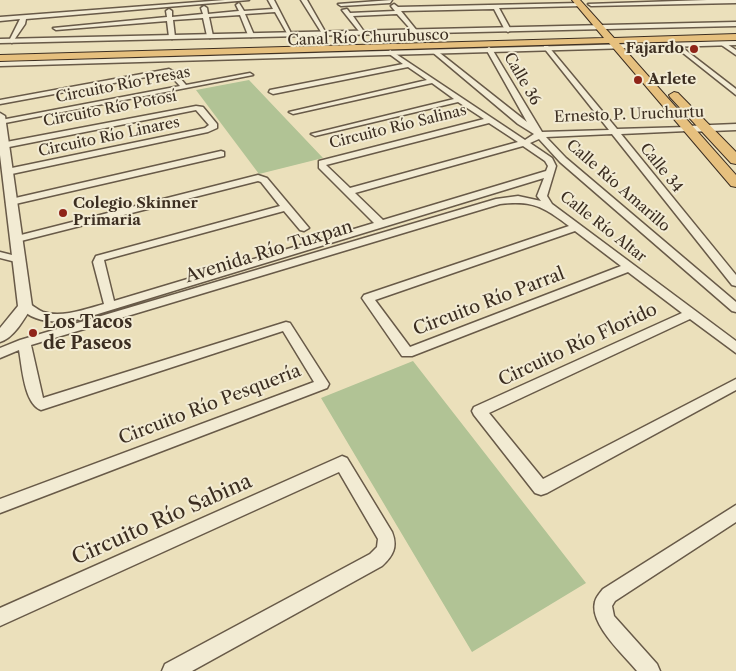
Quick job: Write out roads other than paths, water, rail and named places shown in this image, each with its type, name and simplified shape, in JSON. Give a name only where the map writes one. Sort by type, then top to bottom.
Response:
[{"type":"main road","points":[[584,2],[614,30],[618,43],[687,129],[736,184]]},
{"type":"main road","points":[[584,2],[600,30],[618,43],[736,160]]},
{"type":"main road","name":"Canal Río Churubusco","points":[[0,49],[600,30],[736,29]]},
{"type":"main road","name":"Canal Río Churubusco","points":[[0,58],[618,43],[736,37]]},
{"type":"street","points":[[238,0],[251,35]]},
{"type":"street","points":[[0,20],[246,0]]},
{"type":"street","points":[[271,0],[290,34]]},
{"type":"street","points":[[304,0],[325,34]]},
{"type":"street","points":[[339,2],[390,0],[415,32]]},
{"type":"street","points":[[350,15],[399,10],[584,2],[736,1]]},
{"type":"street","points":[[339,2],[362,34]]},
{"type":"street","points":[[203,3],[210,36]]},
{"type":"street","points":[[168,6],[172,37]]},
{"type":"street","points":[[496,7],[508,30]]},
{"type":"street","points":[[132,38],[133,9]]},
{"type":"street","points":[[56,28],[276,10]]},
{"type":"street","points":[[94,25],[97,12]]},
{"type":"street","points":[[51,40],[61,15]]},
{"type":"street","points":[[12,41],[22,24],[23,18]]},
{"type":"street","name":"Canal Río Churubusco","points":[[614,30],[736,24]]},
{"type":"street","name":"Canal Río Churubusco","points":[[0,42],[290,34],[600,30]]},
{"type":"street","name":"Canal Río Churubusco","points":[[0,64],[434,51],[618,43],[736,42]]},
{"type":"street","points":[[722,43],[736,53]]},
{"type":"street","points":[[675,44],[736,93]]},
{"type":"street","name":"Calle 34","points":[[546,47],[736,282]]},
{"type":"street","name":"Calle 36","points":[[489,49],[537,133]]},
{"type":"street","name":"Calle Río Amarillo","points":[[434,51],[537,133],[563,160],[736,308]]},
{"type":"street","name":"Calle Río Altar","points":[[390,52],[549,160],[552,166],[542,196],[549,206],[736,348]]},
{"type":"street","points":[[273,92],[408,65]]},
{"type":"street","name":"Circuito Río Presas","points":[[0,102],[163,72],[173,73]]},
{"type":"street","name":"Circuito Río Potosí","points":[[173,73],[184,87]]},
{"type":"street","name":"Circuito Río Presas","points":[[1,122],[250,75]]},
{"type":"street","points":[[307,77],[314,84]]},
{"type":"street","points":[[293,112],[433,81]]},
{"type":"street","points":[[315,134],[461,100]]},
{"type":"street","name":"Circuito Río Potosí","points":[[4,145],[196,108],[200,109],[214,126]]},
{"type":"street","points":[[0,116],[4,145],[4,166],[17,240],[25,306],[18,318],[0,337]]},
{"type":"street","name":"Circuito Río Salinas","points":[[382,225],[347,192],[322,166],[322,163],[491,120]]},
{"type":"street","name":"Circuito Río Linares","points":[[4,166],[208,130],[214,126]]},
{"type":"street","name":"Ernesto P. Uruchurtu","points":[[521,140],[537,133],[736,127]]},
{"type":"street","points":[[347,192],[521,140]]},
{"type":"street","points":[[11,202],[221,154]]},
{"type":"street","name":"Avenida Río Tuxpan","points":[[25,306],[33,313],[58,318],[110,306],[549,174]]},
{"type":"street","points":[[17,240],[249,179],[264,180],[304,228]]},
{"type":"street","name":"Avenida Río Tuxpan","points":[[0,353],[24,343],[499,201],[518,199],[549,206]]},
{"type":"street","points":[[110,306],[98,262],[100,258],[286,207]]},
{"type":"street","name":"Circuito Río Parral","points":[[577,227],[368,298],[407,353],[630,267]]},
{"type":"street","points":[[0,255],[20,260]]},
{"type":"street","name":"Circuito Río Florido","points":[[691,314],[480,411],[541,488],[736,384]]},
{"type":"street","name":"Circuito Río Pesquería","points":[[0,506],[322,384],[286,326],[42,404],[36,399],[24,343]]},
{"type":"street","name":"Circuito Río Sabina","points":[[0,617],[342,463],[386,538],[386,551],[376,560],[172,671]]},
{"type":"street","points":[[650,671],[606,620],[603,604],[609,595],[736,513]]},
{"type":"place","name":"Fajardo","points":[[694,49]]},
{"type":"place","name":"Arlete","points":[[638,80]]},
{"type":"place","name":"Colegio Skinner Primaria","points":[[63,213]]},
{"type":"place","name":"Los Tacos de Paseos","points":[[33,333]]}]
